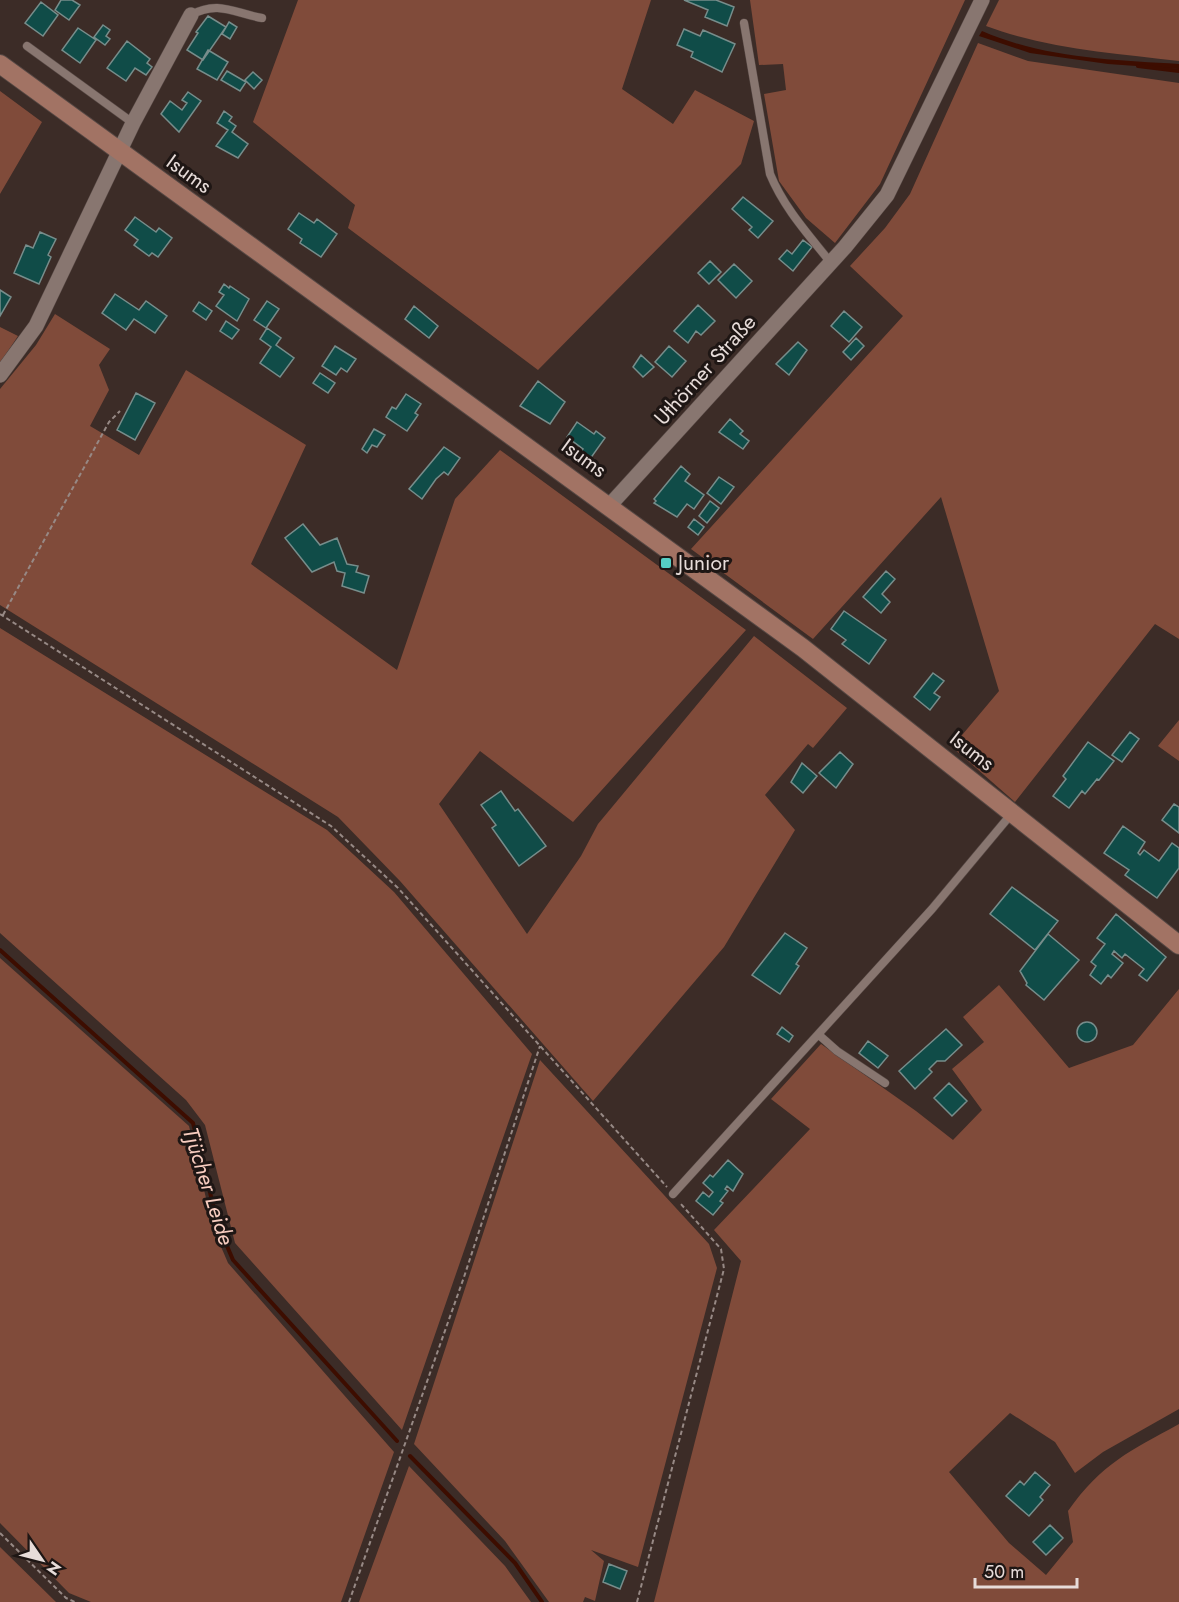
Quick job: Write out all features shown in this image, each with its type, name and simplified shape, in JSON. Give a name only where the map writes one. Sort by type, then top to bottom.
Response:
[{"type":"main road","name":"Isums","points":[[0,64],[610,505],[803,648],[1014,812],[1179,945]]},
{"type":"street","name":"Uthörner Straße","points":[[610,505],[831,262],[887,195],[982,0]]},
{"type":"street","points":[[0,375],[36,326],[132,123],[192,15]]},
{"type":"lane","points":[[192,15],[206,6],[220,6],[262,18]]},
{"type":"lane","points":[[744,23],[770,174],[779,195],[790,212],[831,262]]},
{"type":"lane","points":[[27,46],[132,123]]},
{"type":"lane","points":[[673,1194],[932,909],[1014,812]]},
{"type":"lane","points":[[819,1035],[837,1051],[885,1083]]},
{"type":"path","points":[[120,411],[109,422],[1,614],[331,826],[398,888],[721,1249],[724,1269],[637,1602]]},
{"type":"path","points":[[349,1602],[464,1277],[541,1046]]},
{"type":"path","points":[[0,1533],[66,1598],[75,1602]]},
{"type":"shaded area","points":[[298,0],[651,0],[622,89],[673,124],[695,90],[754,121],[741,164],[538,370],[348,228],[355,205],[253,122]]},
{"type":"shaded area","points":[[750,0],[965,0],[880,184],[835,243],[806,218],[779,181],[764,94],[786,90],[783,64],[759,65]]},
{"type":"shaded area","points":[[999,0],[1179,0],[1179,61],[1057,45],[986,26]]},
{"type":"shaded area","points":[[982,31],[1030,47],[1054,52],[1104,59],[1179,64],[1179,69],[1108,64],[1030,53],[979,36]]},
{"type":"shaded area","points":[[978,43],[1028,61],[1179,83],[1179,639],[1155,624],[1015,802],[952,747],[999,691],[941,497],[813,639],[691,549],[903,316],[850,266],[885,228],[910,194]]},
{"type":"shaded area","points":[[0,91],[42,122],[0,194]]},
{"type":"shaded area","points":[[55,314],[110,349],[99,365],[109,390],[90,426],[139,455],[186,370],[306,445],[251,564],[397,670],[455,499],[500,450],[746,630],[573,822],[480,751],[439,804],[527,934],[581,856],[598,824],[754,636],[847,708],[813,748],[808,744],[765,795],[795,830],[724,947],[593,1101],[400,881],[338,817],[0,605],[0,389],[36,345]]},
{"type":"shaded area","points":[[0,327],[18,336],[0,363]]},
{"type":"shaded area","points":[[0,628],[327,830],[394,892],[532,1054],[402,1430],[235,1243],[205,1125],[186,1100],[0,933]]},
{"type":"shaded area","points":[[1179,720],[1179,761],[1158,746]]},
{"type":"shaded area","points":[[0,958],[189,1126],[213,1228],[228,1263],[394,1452],[341,1602],[91,1602],[69,1593],[0,1523]]},
{"type":"shaded area","points":[[999,985],[1069,1068],[1133,1045],[1179,989],[1179,1409],[1103,1452],[1075,1473],[1055,1442],[1010,1413],[949,1472],[1009,1543],[1046,1575],[1073,1542],[1068,1511],[1093,1481],[1118,1460],[1179,1424],[1179,1602],[654,1602],[741,1261],[714,1230],[810,1129],[771,1099],[821,1044],[953,1140],[982,1110],[952,1069],[984,1042],[963,1017]]},
{"type":"shaded area","points":[[540,1060],[709,1244],[717,1268],[638,1567],[591,1550],[604,1561],[595,1601],[585,1597],[583,1602],[549,1602],[505,1541],[414,1444]]},
{"type":"shaded area","points":[[409,1466],[505,1566],[531,1602],[359,1602]]},
{"type":"shaded area","points":[[0,1547],[56,1602],[0,1602]]},
{"type":"building","points":[[61,0],[72,0],[80,5],[69,20],[55,10]]},
{"type":"building","points":[[684,0],[716,0],[734,7],[727,26],[705,17],[708,10]]},
{"type":"building","points":[[41,2],[58,15],[43,36],[25,23]]},
{"type":"building","points":[[208,16],[226,27],[203,60],[187,50],[198,33],[196,32]]},
{"type":"building","points":[[229,22],[237,27],[230,39],[222,34]]},
{"type":"building","points":[[103,25],[110,30],[106,36],[110,39],[105,45],[94,37]]},
{"type":"building","points":[[78,28],[96,40],[80,63],[62,50]]},
{"type":"building","points":[[684,29],[700,36],[703,30],[735,44],[722,72],[691,57],[693,52],[677,45]]},
{"type":"building","points":[[127,41],[150,59],[147,63],[152,67],[146,75],[135,68],[126,81],[107,68]]},
{"type":"building","points":[[208,50],[228,62],[217,80],[197,69]]},
{"type":"building","points":[[227,71],[246,82],[240,91],[221,80]]},
{"type":"building","points":[[253,72],[262,80],[254,89],[245,80]]},
{"type":"building","points":[[188,92],[201,101],[179,132],[161,114],[170,101],[182,110],[187,103],[182,100]]},
{"type":"building","points":[[224,111],[232,117],[229,121],[236,126],[232,132],[248,144],[238,158],[216,146],[228,130],[217,123]]},
{"type":"building","points":[[743,197],[773,221],[758,238],[749,230],[752,227],[732,209]]},
{"type":"building","points":[[299,213],[314,223],[317,219],[337,234],[321,257],[300,243],[302,239],[288,229]]},
{"type":"building","points":[[135,217],[156,232],[159,228],[172,238],[158,257],[152,253],[149,256],[134,245],[138,240],[125,230]]},
{"type":"building","points":[[40,232],[56,239],[48,255],[51,257],[39,284],[14,273],[26,245],[33,248]]},
{"type":"building","points":[[803,240],[812,247],[793,271],[779,259],[787,250],[792,254]]},
{"type":"building","points":[[710,261],[721,272],[709,284],[698,273]]},
{"type":"building","points":[[734,264],[752,281],[736,298],[718,280]]},
{"type":"building","points":[[224,284],[249,299],[237,321],[216,306],[224,295],[219,292]]},
{"type":"building","points":[[0,290],[11,297],[0,316]]},
{"type":"building","points":[[115,294],[139,310],[146,301],[167,316],[155,333],[134,319],[126,330],[102,313]]},
{"type":"building","points":[[267,301],[279,309],[266,328],[254,320]]},
{"type":"building","points":[[199,302],[212,311],[206,320],[193,311]]},
{"type":"building","points":[[698,305],[715,321],[701,335],[696,331],[688,343],[674,331]]},
{"type":"building","points":[[414,306],[438,326],[429,338],[405,319]]},
{"type":"building","points":[[844,311],[862,327],[849,342],[831,326]]},
{"type":"building","points":[[226,321],[239,330],[232,339],[220,331]]},
{"type":"building","points":[[267,328],[281,338],[276,345],[294,358],[280,377],[260,363],[271,347],[260,339]]},
{"type":"building","points":[[856,338],[864,346],[851,360],[843,352]]},
{"type":"building","points":[[798,342],[807,350],[789,375],[776,364]]},
{"type":"building","points":[[335,346],[356,359],[347,372],[341,368],[336,375],[322,366]]},
{"type":"building","points":[[669,346],[686,361],[672,377],[655,362]]},
{"type":"building","points":[[641,355],[654,367],[643,377],[633,367]]},
{"type":"building","points":[[320,373],[335,383],[328,393],[313,383]]},
{"type":"building","points":[[538,381],[565,402],[550,424],[520,406]]},
{"type":"building","points":[[136,393],[155,403],[135,440],[117,430]]},
{"type":"building","points":[[406,394],[421,404],[415,413],[418,415],[407,431],[386,417],[392,407],[396,409]]},
{"type":"building","points":[[730,419],[743,431],[740,434],[749,441],[743,449],[719,432]]},
{"type":"building","points":[[577,422],[594,434],[596,431],[605,438],[590,459],[581,452],[583,449],[567,437]]},
{"type":"building","points":[[374,429],[385,435],[377,447],[372,445],[367,453],[362,449]]},
{"type":"building","points":[[444,447],[460,458],[448,475],[444,472],[436,479],[422,499],[409,489]]},
{"type":"building","points":[[681,466],[690,474],[685,481],[704,495],[694,509],[687,504],[677,517],[654,503],[656,501],[654,499]]},
{"type":"building","points":[[719,477],[734,487],[721,504],[707,493]]},
{"type":"building","points":[[710,501],[719,508],[707,523],[699,516]]},
{"type":"building","points":[[694,519],[704,527],[698,535],[688,527]]},
{"type":"building","points":[[303,524],[320,545],[337,538],[347,564],[358,566],[356,572],[369,576],[364,593],[342,586],[345,573],[337,571],[334,562],[312,572],[285,538]]},
{"type":"building","points":[[886,571],[895,579],[882,594],[890,602],[881,613],[863,597]]},
{"type":"building","points":[[844,611],[886,640],[869,664],[842,644],[846,640],[831,629]]},
{"type":"building","points":[[933,673],[944,681],[934,693],[940,697],[930,710],[914,697]]},
{"type":"building","points":[[1130,732],[1139,739],[1122,762],[1112,755]]},
{"type":"building","points":[[1088,742],[1114,761],[1085,794],[1082,791],[1069,808],[1053,796],[1066,779],[1063,776]]},
{"type":"building","points":[[840,752],[853,764],[836,788],[819,773]]},
{"type":"building","points":[[802,763],[817,776],[803,793],[791,782]]},
{"type":"building","points":[[501,791],[515,811],[518,809],[546,846],[519,866],[492,828],[496,825],[481,805]]},
{"type":"building","points":[[1174,804],[1179,807],[1179,833],[1162,820]]},
{"type":"building","points":[[1123,826],[1145,842],[1138,853],[1140,855],[1144,850],[1159,861],[1172,843],[1179,848],[1179,868],[1157,898],[1125,875],[1129,870],[1104,853]]},
{"type":"building","points":[[1012,887],[1058,921],[1035,950],[990,914]]},
{"type":"building","points":[[1116,914],[1166,957],[1147,981],[1139,975],[1144,969],[1125,954],[1122,958],[1114,951],[1112,954],[1123,963],[1111,978],[1108,975],[1101,984],[1090,975],[1096,966],[1091,962],[1105,944],[1097,938]]},
{"type":"building","points":[[785,933],[807,948],[796,964],[799,966],[780,994],[752,975]]},
{"type":"building","points":[[1048,934],[1079,960],[1044,1000],[1026,985],[1020,971]]},
{"type":"building","points":[[1087,1022],[1094,1025],[1097,1032],[1094,1039],[1087,1042],[1080,1039],[1077,1032],[1080,1025]]},
{"type":"building","points":[[782,1027],[793,1036],[789,1042],[777,1034]]},
{"type":"building","points":[[946,1029],[962,1045],[945,1061],[937,1061],[929,1069],[932,1072],[915,1089],[899,1071]]},
{"type":"building","points":[[868,1041],[888,1056],[878,1068],[859,1053]]},
{"type":"building","points":[[949,1083],[967,1101],[952,1116],[934,1098]]},
{"type":"building","points":[[728,1160],[743,1174],[733,1191],[727,1186],[725,1189],[728,1191],[720,1201],[723,1203],[713,1215],[696,1201],[703,1192],[709,1197],[713,1192],[703,1183],[710,1175],[713,1177]]},
{"type":"building","points":[[1035,1472],[1050,1485],[1040,1497],[1043,1500],[1029,1516],[1006,1496],[1020,1481],[1024,1485]]},
{"type":"building","points":[[1050,1525],[1063,1538],[1046,1555],[1033,1542]]},
{"type":"building","points":[[609,1564],[627,1571],[620,1589],[603,1582]]},
{"type":"waterway","points":[[1138,66],[1179,71]]},
{"type":"waterway","name":"Tjücher Leide","points":[[0,950],[193,1123],[218,1225],[233,1260],[397,1441]]},
{"type":"waterway","name":"Tjücher Leide","points":[[410,1456],[515,1563],[542,1602]]},
{"type":"place","name":"Junior","points":[[666,563]]}]
